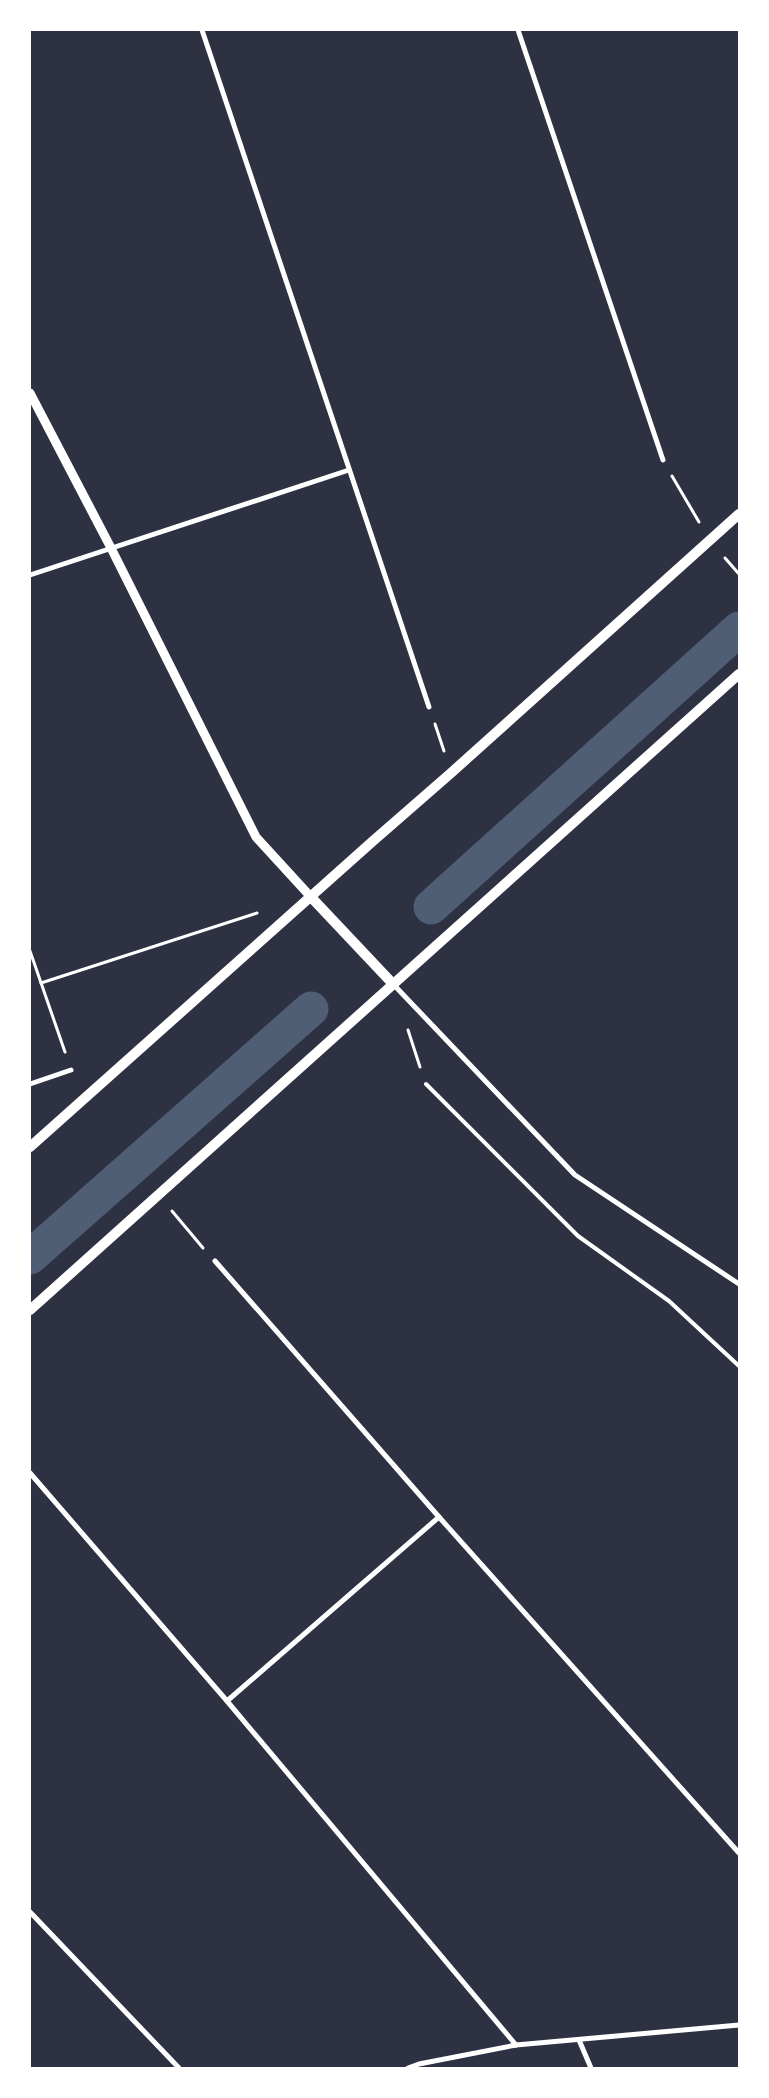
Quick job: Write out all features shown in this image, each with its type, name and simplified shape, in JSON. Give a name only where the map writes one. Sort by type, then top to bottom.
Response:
[{"type":"main road","points":[[30,1147],[310,896],[451,774],[739,514]]},
{"type":"main road","points":[[30,1310],[739,674]]},
{"type":"main road","points":[[310,896],[393,984]]},
{"type":"street","points":[[202,30],[429,707]]},
{"type":"street","points":[[518,30],[663,460]]},
{"type":"street","points":[[30,393],[111,548],[256,837],[310,896]]},
{"type":"street","points":[[30,575],[349,470]]},
{"type":"street","points":[[393,984],[576,1175],[739,1284]]},
{"type":"street","points":[[30,1084],[71,1070]]},
{"type":"street","points":[[215,1262],[439,1517],[739,1853]]},
{"type":"street","points":[[30,1473],[228,1701],[516,2045]]},
{"type":"street","points":[[228,1701],[439,1517]]},
{"type":"street","points":[[30,1912],[179,2068]]},
{"type":"street","points":[[408,2068],[419,2064],[516,2045],[739,2025]]},
{"type":"street","points":[[579,2040],[591,2068]]},
{"type":"lane","points":[[426,1084],[578,1236],[668,1301],[739,1366]]},
{"type":"path","points":[[663,460],[709,540]]},
{"type":"path","points":[[429,707],[451,774]]},
{"type":"path","points":[[41,982],[264,911]]},
{"type":"path","points":[[30,951],[71,1070]]},
{"type":"path","points":[[408,1029],[426,1084]]},
{"type":"path","points":[[158,1195],[215,1262]]},
{"type":"waterway","points":[[431,907],[739,629]]},
{"type":"waterway","points":[[30,1257],[311,1009]]}]
